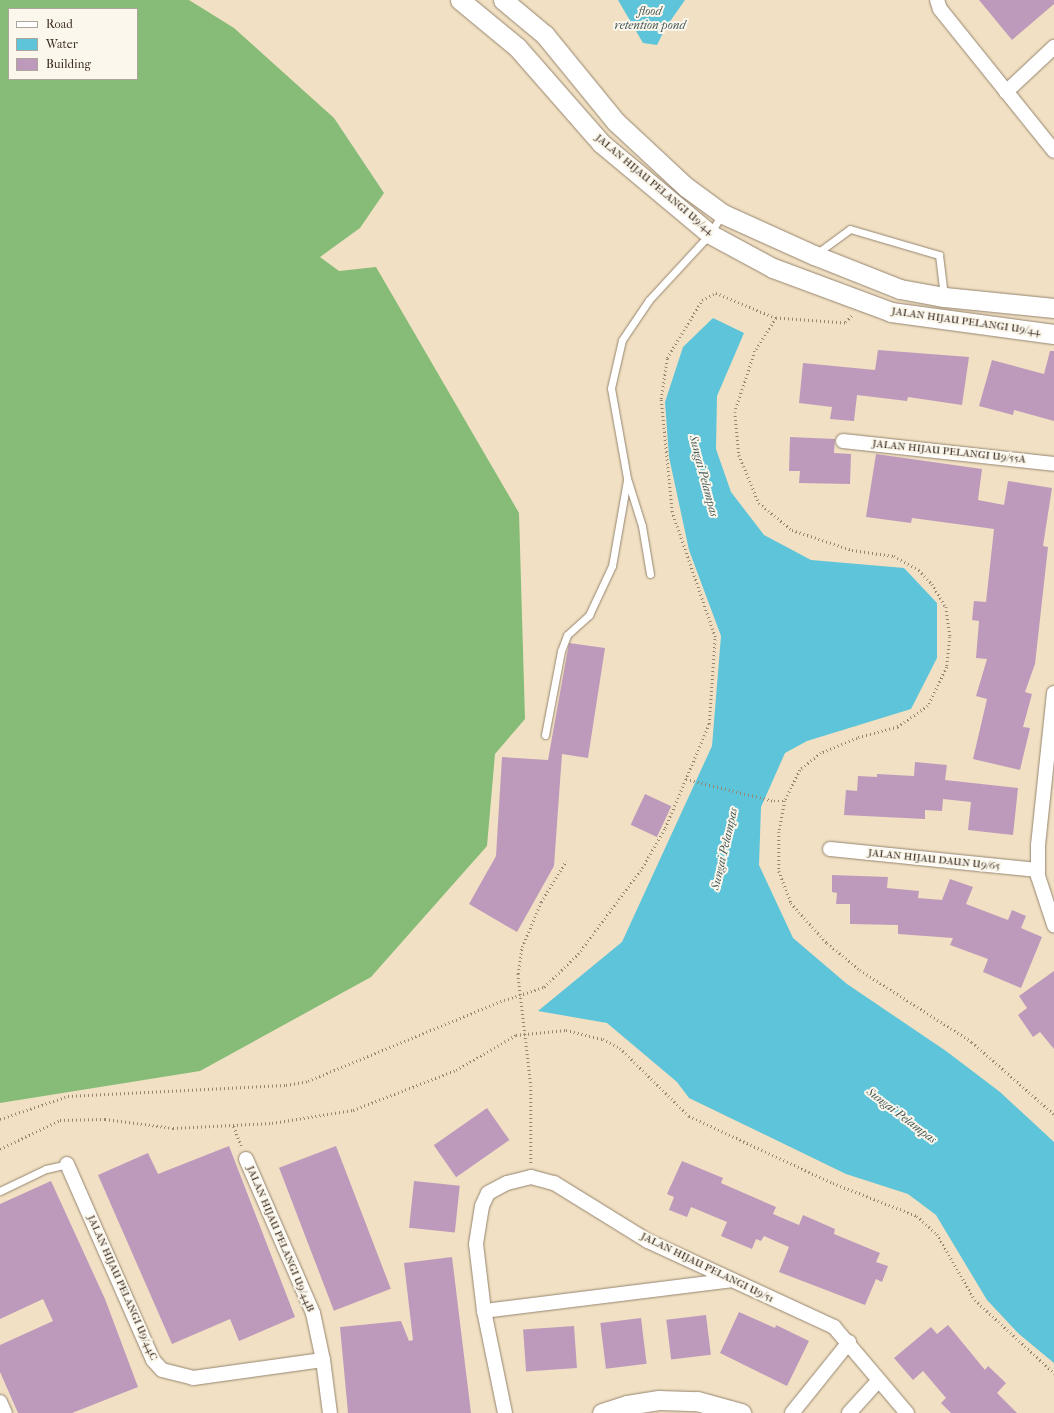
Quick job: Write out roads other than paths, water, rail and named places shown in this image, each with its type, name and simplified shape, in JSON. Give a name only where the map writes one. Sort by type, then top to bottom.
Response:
[{"type":"street","name":"JALAN HIJAU PELANGI U9/44","points":[[460,0],[518,47],[601,143],[710,234],[773,268],[891,312],[1054,334]]},
{"type":"street","name":"JALAN HIJAU PELANGI U9/44","points":[[502,0],[545,35],[616,122],[686,187],[723,214],[814,255],[900,289],[944,297],[1054,308]]},
{"type":"street","points":[[939,4],[1006,92],[1054,151]]},
{"type":"street","points":[[1006,92],[1054,47]]},
{"type":"street","name":"JALAN HIJAU PELANGI U9/55A","points":[[843,441],[1054,464]]},
{"type":"street","points":[[1054,693],[1038,845],[1038,870],[1054,925]]},
{"type":"street","name":"JALAN HIJAU DAUN U9/65","points":[[830,849],[1038,870]]},
{"type":"street","name":"JALAN HIJAU PELANGI U9/44B","points":[[246,1159],[312,1313],[323,1360],[330,1413]]},
{"type":"street","name":"JALAN HIJAU PELANGI U9/44C","points":[[67,1164],[153,1360],[162,1370],[193,1378],[323,1360]]},
{"type":"street","name":"JALAN HIJAU PELANGI U9/51","points":[[505,1413],[484,1311],[476,1244],[482,1206],[488,1193],[508,1183],[531,1177],[554,1183],[648,1241],[834,1327],[849,1342],[878,1380],[907,1413]]},
{"type":"street","points":[[484,1311],[732,1280]]},
{"type":"street","points":[[792,1413],[849,1342]]},
{"type":"street","points":[[849,1413],[878,1380]]},
{"type":"street","points":[[602,1413],[627,1405],[659,1400],[697,1400],[741,1413]]},
{"type":"street","points":[[0,1402],[5,1413]]},
{"type":"lane","points":[[650,574],[642,526],[627,478],[611,388],[622,340],[649,300],[710,234],[723,214]]},
{"type":"lane","points":[[814,255],[850,229],[939,255],[944,297]]},
{"type":"lane","points":[[545,735],[561,651],[567,635],[589,615],[612,566],[627,478]]},
{"type":"lane","points":[[0,1191],[46,1169],[67,1164]]},
{"type":"water","name":"flood retention pond","points":[[618,0],[685,0],[666,27],[657,45],[643,43]]},
{"type":"water","name":"Sungai Pelampas","points":[[713,318],[744,333],[717,396],[716,449],[731,492],[764,535],[811,560],[904,568],[937,603],[937,658],[911,709],[807,741],[785,753],[761,807],[759,865],[793,938],[847,984],[946,1051],[1000,1092],[1054,1142],[1054,1363],[1019,1334],[987,1300],[936,1215],[908,1194],[846,1174],[689,1098],[677,1082],[607,1023],[538,1011],[622,942],[712,746],[721,636],[689,550],[669,457],[665,402],[683,347]]}]
